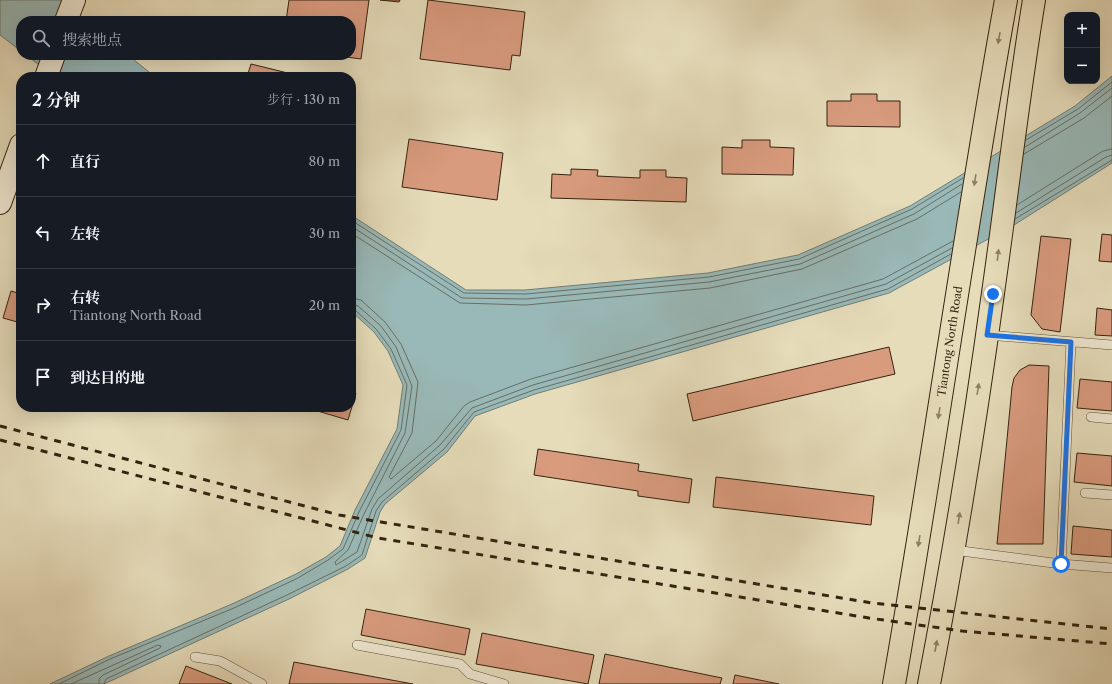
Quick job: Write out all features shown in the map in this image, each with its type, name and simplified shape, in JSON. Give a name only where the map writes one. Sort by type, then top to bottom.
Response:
[{"type":"main road","name":"Tiantong North Road","points":[[894,684],[916,557],[981,142],[1006,0]]},
{"type":"main road","points":[[929,684],[954,550],[993,294],[1016,110],[1034,0]]},
{"type":"street","points":[[68,16],[74,0]]},
{"type":"street","points":[[0,203],[16,159]]},
{"type":"lane","points":[[987,335],[1112,345]]},
{"type":"lane","points":[[1061,564],[1071,342]]},
{"type":"lane","points":[[1092,417],[1112,419]]},
{"type":"lane","points":[[1084,493],[1112,495]]},
{"type":"lane","points":[[954,550],[1061,564],[1112,568]]},
{"type":"lane","points":[[357,645],[460,664],[470,674],[504,684]]},
{"type":"lane","points":[[194,657],[220,661],[262,684]]},
{"type":"water","points":[[0,0],[60,0],[80,16],[16,16],[16,47],[0,35]]},
{"type":"water","points":[[33,60],[134,60],[149,72],[48,72]]},
{"type":"water","points":[[1112,76],[1112,163],[1014,225],[889,293],[535,394],[475,416],[447,452],[385,504],[380,512],[365,558],[348,569],[289,599],[104,684],[50,684],[109,656],[232,604],[296,574],[326,557],[340,546],[355,510],[397,429],[403,385],[388,351],[374,332],[356,316],[356,218],[466,290],[525,290],[708,273],[798,255],[910,206],[1075,106]]},
{"type":"building","points":[[289,0],[369,0],[361,59],[356,58],[356,16],[287,16]]},
{"type":"building","points":[[380,0],[400,0],[399,2]]},
{"type":"building","points":[[428,0],[525,12],[520,56],[512,55],[510,70],[420,59]]},
{"type":"building","points":[[251,64],[284,72],[249,72]]},
{"type":"building","points":[[851,94],[877,94],[877,101],[900,101],[900,127],[827,126],[827,101],[851,101]]},
{"type":"building","points":[[409,139],[503,153],[497,200],[402,187]]},
{"type":"building","points":[[742,140],[770,140],[770,147],[794,148],[793,175],[722,174],[722,147],[742,148]]},
{"type":"building","points":[[571,169],[598,170],[597,176],[640,178],[640,170],[666,170],[666,177],[687,178],[686,202],[551,198],[552,174],[571,175]]},
{"type":"building","points":[[1102,234],[1112,235],[1112,262],[1099,261]]},
{"type":"building","points":[[1041,236],[1071,239],[1060,332],[1042,329],[1031,315]]},
{"type":"building","points":[[11,291],[16,292],[16,322],[3,318]]},
{"type":"building","points":[[1097,308],[1112,310],[1112,336],[1095,335]]},
{"type":"building","points":[[889,347],[895,374],[693,421],[687,394]]},
{"type":"building","points":[[1029,365],[1049,366],[1043,544],[997,544],[1012,387],[1014,378],[1020,370]]},
{"type":"building","points":[[1080,379],[1112,382],[1112,411],[1077,408]]},
{"type":"building","points":[[321,412],[350,412],[348,420]]},
{"type":"building","points":[[538,449],[639,464],[638,471],[692,479],[689,503],[638,496],[638,491],[534,475]]},
{"type":"building","points":[[1077,453],[1112,456],[1112,486],[1074,482]]},
{"type":"building","points":[[716,477],[874,496],[871,525],[713,507]]},
{"type":"building","points":[[1073,526],[1112,530],[1112,557],[1071,554]]},
{"type":"building","points":[[366,609],[470,629],[465,655],[361,635]]},
{"type":"building","points":[[482,633],[594,655],[588,684],[476,664]]},
{"type":"building","points":[[605,654],[722,678],[720,684],[599,684]]},
{"type":"building","points":[[294,662],[413,684],[289,684]]},
{"type":"building","points":[[186,666],[232,684],[179,684]]},
{"type":"building","points":[[735,675],[779,684],[733,684]]},
{"type":"railway","points":[[0,426],[339,515],[872,603],[1112,629]]},
{"type":"railway","points":[[0,440],[378,538],[869,618],[962,631],[1112,644]]},
{"type":"route","points":[[993,294],[987,335],[1071,342],[1061,564]]}]
